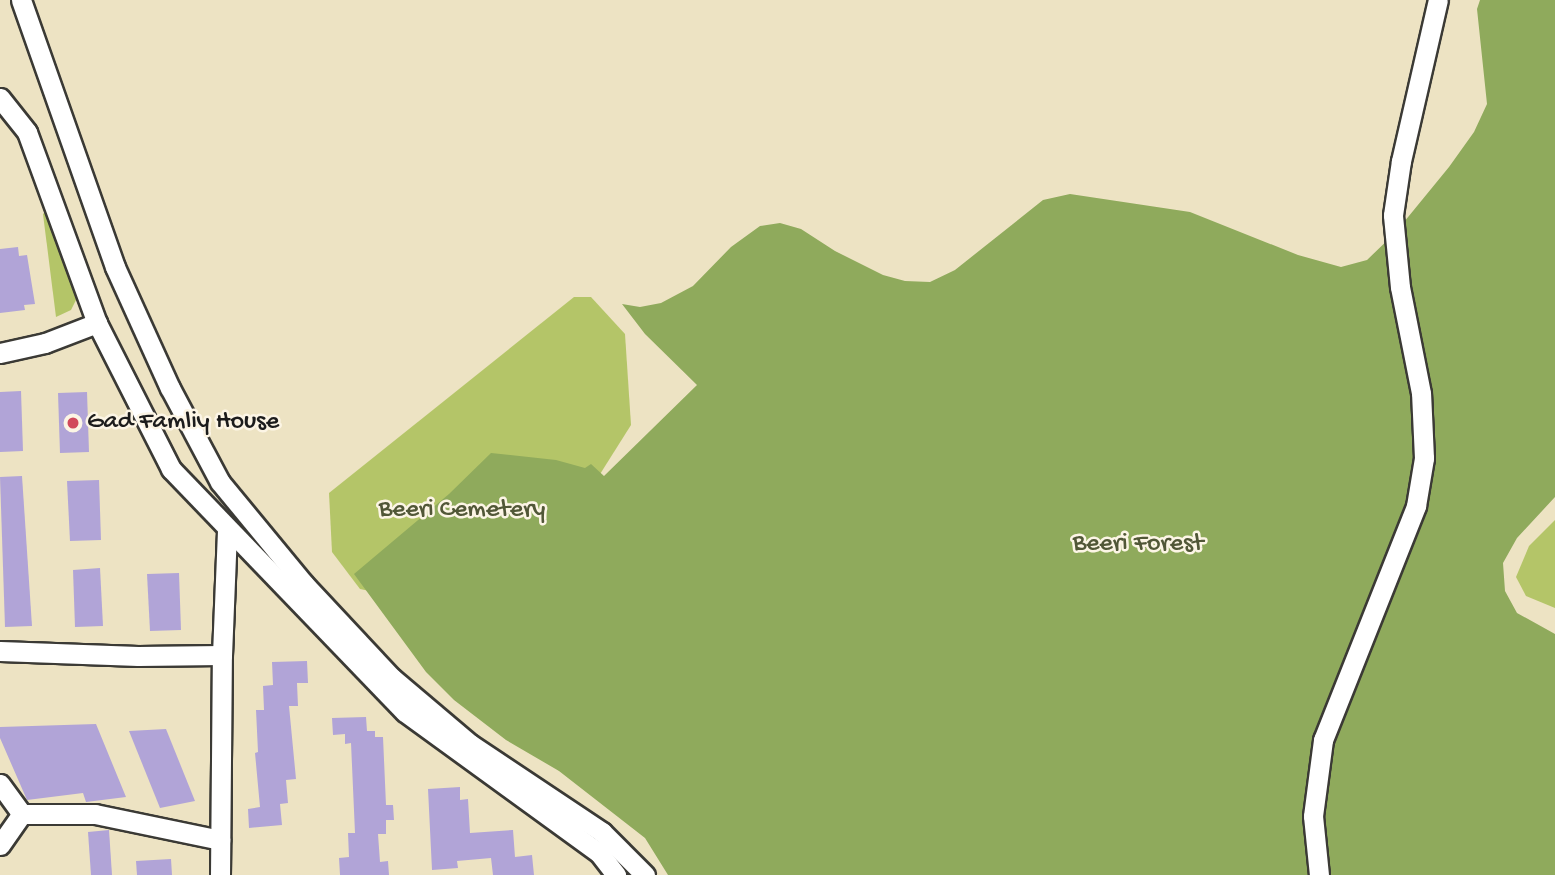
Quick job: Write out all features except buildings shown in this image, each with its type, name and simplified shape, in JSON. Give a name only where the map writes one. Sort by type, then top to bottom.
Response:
[{"type":"street","points":[[20,0],[115,267],[170,388],[220,482],[304,584],[392,678],[470,744],[602,832],[645,875]]},
{"type":"street","points":[[1319,875],[1313,816],[1323,740],[1416,506],[1424,457],[1421,393],[1400,287],[1393,215],[1401,161],[1438,0]]},
{"type":"street","points":[[0,98],[27,132],[97,323],[171,469],[405,712],[598,853],[616,875]]},
{"type":"street","points":[[0,353],[45,343],[97,323]]},
{"type":"street","points":[[220,875],[222,655],[227,530]]},
{"type":"street","points":[[0,651],[138,656],[222,655]]},
{"type":"street","points":[[0,784],[22,814]]},
{"type":"street","points":[[22,814],[95,814],[220,840]]},
{"type":"street","points":[[0,845],[22,814]]},
{"type":"green space","name":"Beeri Forest","points":[[1480,0],[1555,0],[1555,497],[1517,538],[1503,563],[1505,591],[1517,613],[1555,634],[1555,875],[668,875],[645,838],[559,771],[506,740],[454,700],[426,672],[354,574],[449,494],[491,453],[556,460],[585,468],[591,464],[604,476],[697,385],[645,334],[622,304],[640,307],[661,303],[693,286],[731,247],[760,226],[780,223],[801,229],[835,251],[883,275],[905,281],[930,282],[955,270],[1043,200],[1070,194],[1190,212],[1298,255],[1341,267],[1367,260],[1395,233],[1449,167],[1474,132],[1487,104],[1477,9]]},
{"type":"green space","points":[[53,205],[78,281],[77,298],[71,310],[56,317],[43,214]]},
{"type":"green space","name":"Beeri Cemetery","points":[[574,297],[591,297],[625,334],[631,425],[508,620],[360,589],[332,552],[329,493]]},
{"type":"green space","points":[[1555,520],[1555,608],[1526,596],[1516,577],[1529,546]]},
{"type":"place","name":"Gad Famliy House","points":[[73,423]]}]
